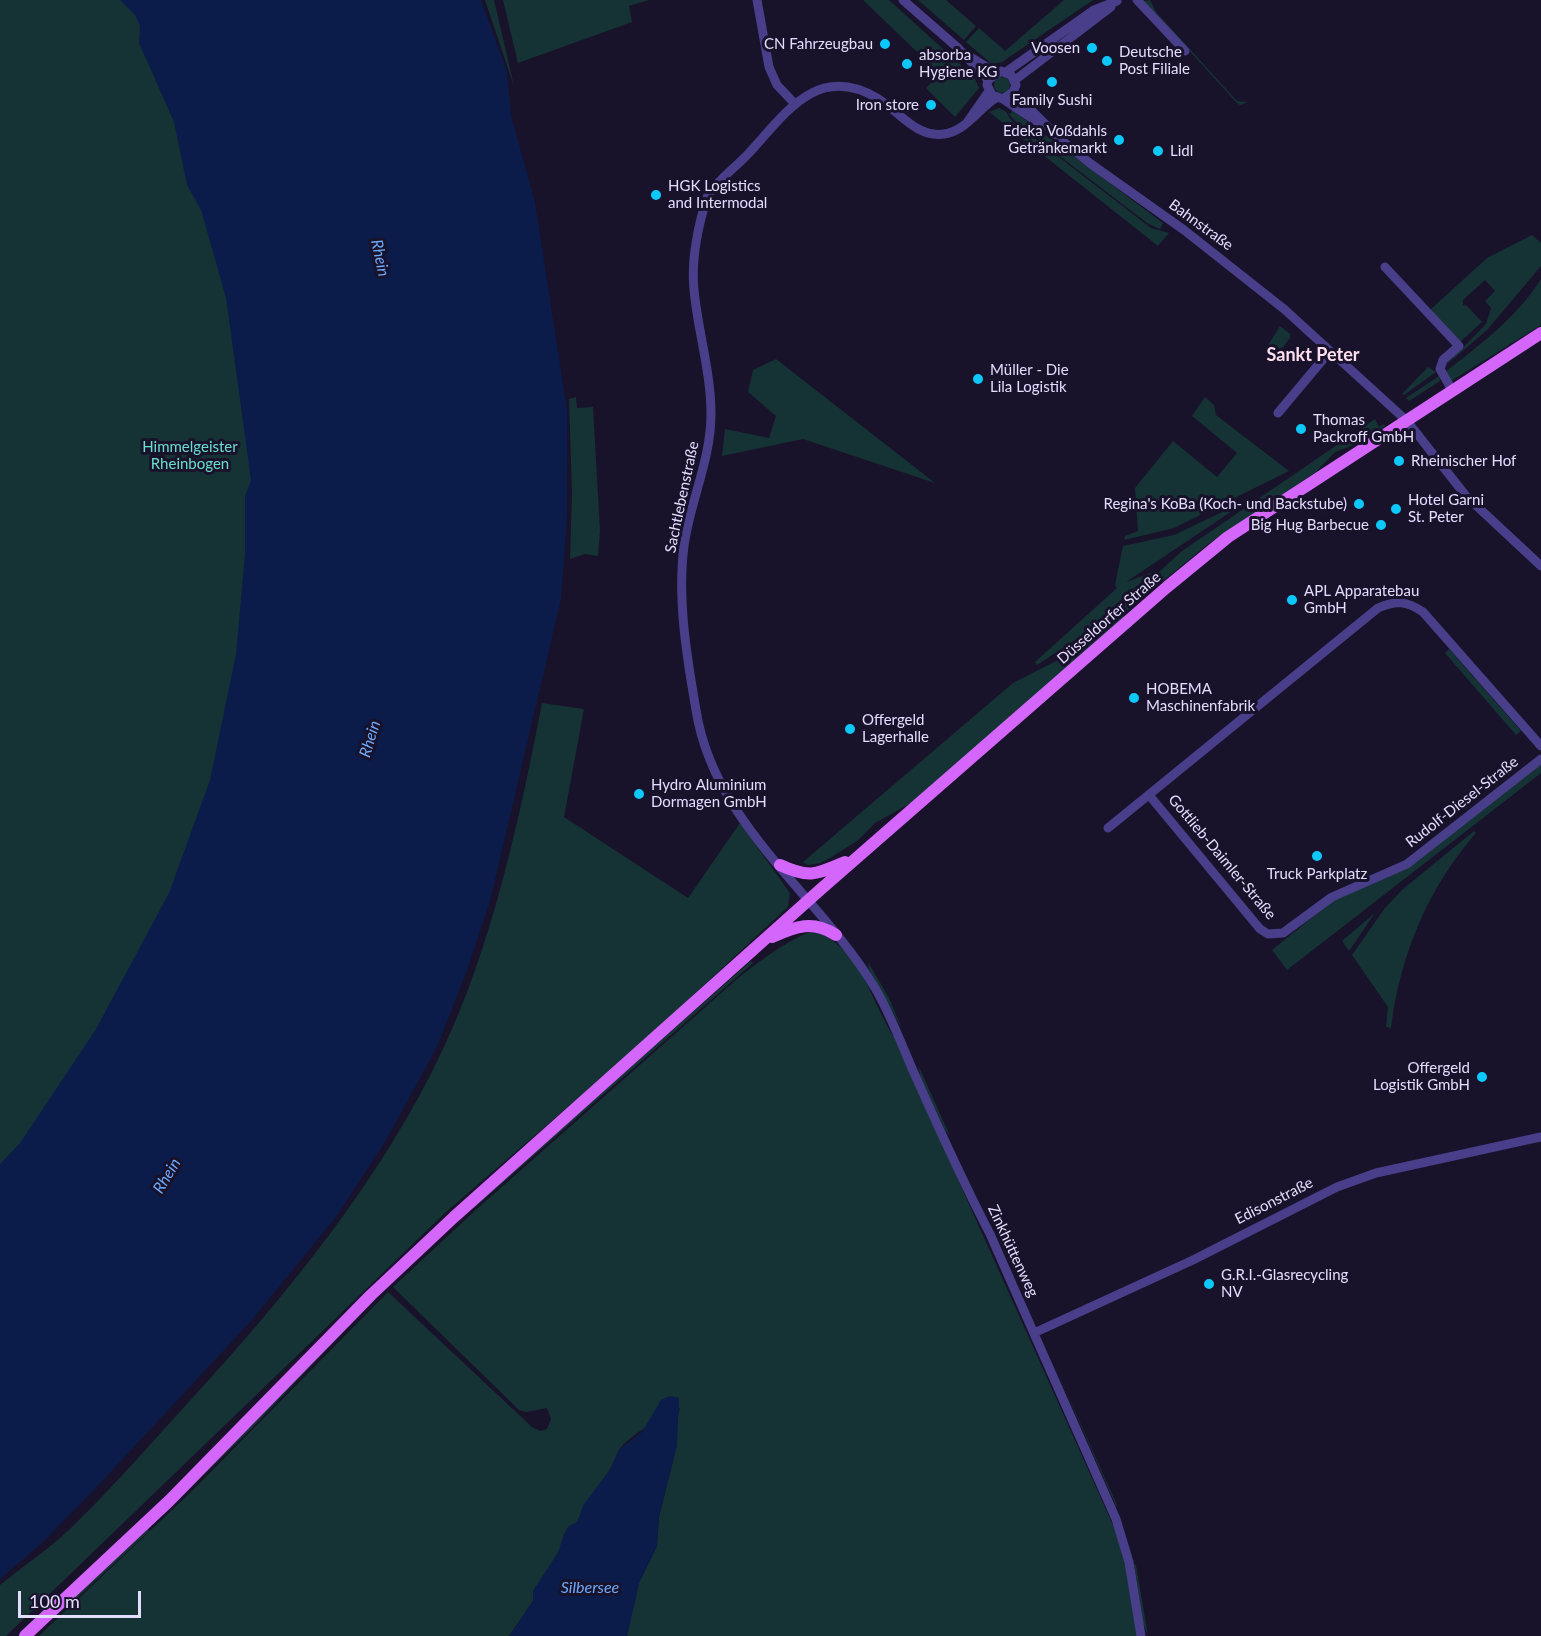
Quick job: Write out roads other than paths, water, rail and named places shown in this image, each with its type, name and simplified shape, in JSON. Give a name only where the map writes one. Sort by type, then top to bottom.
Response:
[{"type":"main road","name":"Düsseldorfer Straße","points":[[25,1636],[177,1493],[411,1256],[808,900],[1202,557],[1541,333]]},
{"type":"main road","points":[[780,865],[799,874],[813,875],[860,855]]},
{"type":"main road","points":[[763,940],[807,924],[817,925],[836,935]]},
{"type":"street","points":[[757,0],[769,67],[777,85],[795,104]]},
{"type":"street","points":[[903,0],[992,76],[996,96],[1013,92],[1015,80],[1118,1]]},
{"type":"street","points":[[1137,0],[1185,51]]},
{"type":"street","points":[[992,76],[1006,72],[1094,10],[1118,1]]},
{"type":"street","points":[[1006,72],[1015,80]]},
{"type":"street","name":"Sachtlebenstraße","points":[[808,900],[747,827],[729,801],[708,756],[696,711],[682,569],[688,527],[703,477],[711,435],[711,395],[694,288],[702,211],[713,187],[735,168],[795,104],[820,89],[847,86],[878,99],[915,128],[930,134],[951,133],[996,96]]},
{"type":"street","name":"Bahnstraße","points":[[1013,92],[1049,129],[1125,190],[1234,268],[1330,351],[1407,421],[1460,489],[1541,566]]},
{"type":"street","name":"Bahnstraße","points":[[996,96],[1049,129]]},
{"type":"street","points":[[1385,267],[1459,346],[1443,360],[1440,369],[1452,390]]},
{"type":"street","points":[[1278,413],[1330,351]]},
{"type":"street","points":[[1108,828],[1378,608],[1401,601],[1423,612],[1541,746]]},
{"type":"street","name":"Rudolf-Diesel-Straße","points":[[1275,934],[1292,928],[1332,897],[1407,864],[1541,759]]},
{"type":"street","name":"Gottlieb-Daimler-Straße","points":[[1149,795],[1260,929],[1275,934]]},
{"type":"street","name":"Zinkhüttenweg","points":[[808,900],[877,991],[1034,1333],[1123,1537],[1142,1636]]},
{"type":"street","name":"Edisonstraße","points":[[1034,1333],[1193,1260],[1336,1187],[1385,1171],[1541,1137]]},
{"type":"water","name":"Rhein","points":[[120,0],[481,0],[507,72],[511,115],[535,202],[567,410],[567,517],[561,599],[490,901],[467,970],[437,1047],[385,1142],[336,1217],[251,1321],[92,1492],[42,1543],[0,1579],[0,1164],[20,1143],[96,1029],[169,893],[210,780],[236,654],[245,554],[245,496],[251,480],[226,298],[201,210],[187,185],[174,122],[139,43],[140,26],[135,15]]},
{"type":"water","name":"Silbersee","points":[[670,1396],[679,1398],[677,1445],[659,1516],[657,1546],[639,1583],[627,1636],[509,1636],[533,1601],[533,1591],[558,1553],[564,1534],[569,1526],[577,1522],[584,1504],[610,1470],[619,1450],[642,1432],[661,1400]]},
{"type":"place","name":"CN Fahrzeugbau","points":[[885,44]]},
{"type":"place","name":"Voosen","points":[[1092,48]]},
{"type":"place","name":"Deutsche Post Filiale","points":[[1107,61]]},
{"type":"place","name":"absorba Hygiene KG","points":[[907,64]]},
{"type":"place","name":"Family Sushi","points":[[1052,82]]},
{"type":"place","name":"Iron store","points":[[931,105]]},
{"type":"place","name":"Edeka Voßdahls Getränkemarkt","points":[[1119,140]]},
{"type":"place","name":"Lidl","points":[[1158,151]]},
{"type":"place","name":"HGK Logistics and Intermodal","points":[[656,195]]},
{"type":"place","name":"Müller - Die Lila Logistik","points":[[978,379]]},
{"type":"place","name":"Thomas Packroff GmbH","points":[[1301,429]]},
{"type":"place","name":"Rheinischer Hof","points":[[1399,461]]},
{"type":"place","name":"Regina's KoBa (Koch- und Backstube)","points":[[1359,504]]},
{"type":"place","name":"Hotel Garni St. Peter","points":[[1396,509]]},
{"type":"place","name":"Big Hug Barbecue","points":[[1381,525]]},
{"type":"place","name":"APL Apparatebau GmbH","points":[[1292,600]]},
{"type":"place","name":"HOBEMA Maschinenfabrik","points":[[1134,698]]},
{"type":"place","name":"Offergeld Lagerhalle","points":[[850,729]]},
{"type":"place","name":"Hydro Aluminium Dormagen GmbH","points":[[639,794]]},
{"type":"place","name":"Truck Parkplatz","points":[[1317,856]]},
{"type":"place","name":"Offergeld Logistik GmbH","points":[[1482,1077]]},
{"type":"place","name":"G.R.I.-Glasrecycling NV","points":[[1209,1284]]},
{"type":"district","name":"Sankt Peter","points":[[1313,355]]},
{"type":"park label","name":"Himmelgeister Rheinbogen","points":[[190,456]]}]
